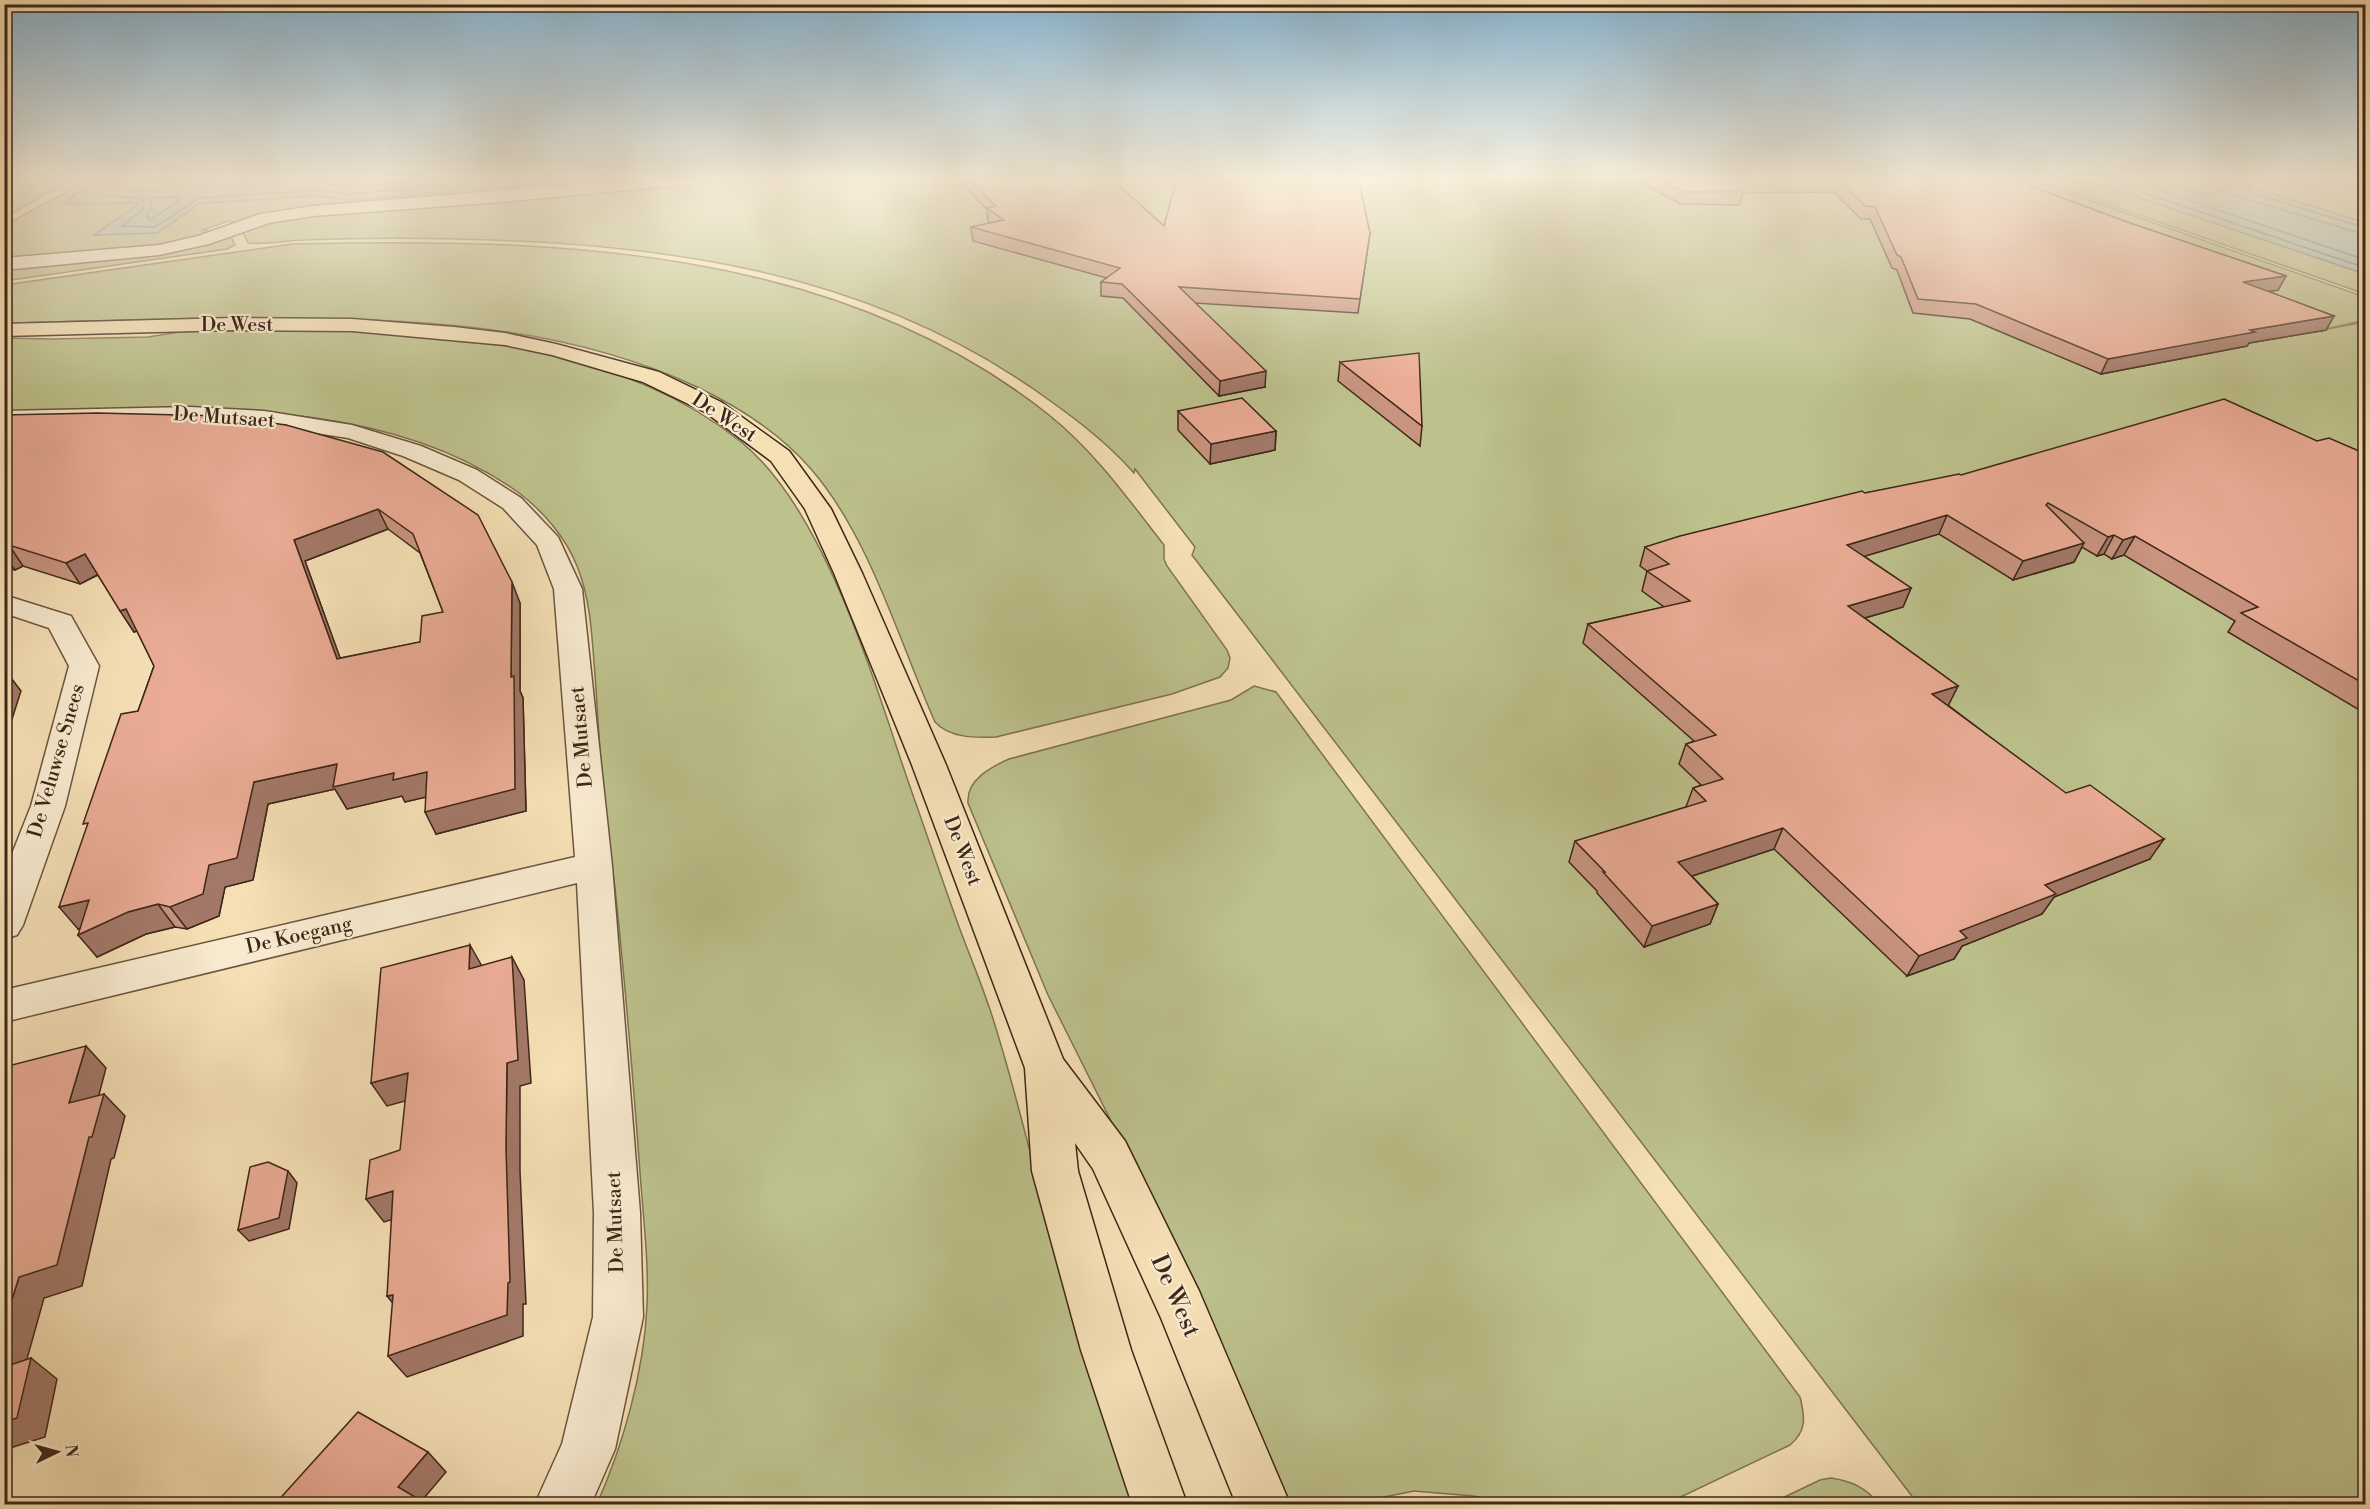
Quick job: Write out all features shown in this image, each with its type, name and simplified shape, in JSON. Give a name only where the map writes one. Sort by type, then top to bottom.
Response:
[{"type":"main road","name":"De West","points":[[4,330],[245,324],[352,325],[454,333],[515,341],[602,362],[651,377],[713,407],[780,456],[818,509],[849,573],[924,754],[1046,1068],[1109,1155],[1182,1308],[1263,1504]]},
{"type":"main road","name":"De West","points":[[1046,1068],[1055,1171],[1107,1350],[1159,1504]]},
{"type":"street","points":[[4,264],[170,247]]},
{"type":"street","name":"De Mutsaet","points":[[4,418],[190,414],[264,418],[352,432],[412,451],[468,475],[512,503],[549,543],[568,589],[594,866],[617,1213],[618,1317],[588,1449],[563,1504]]},
{"type":"street","name":"De Veluwse Snees","points":[[4,603],[61,622],[84,666],[48,806],[4,925]]},
{"type":"street","name":"De Koegang","points":[[4,1006],[594,866]]},
{"type":"green space","points":[[5,247],[157,247],[5,262]]},
{"type":"green space","points":[[156,247],[230,247],[5,281],[5,267],[82,260]]},
{"type":"green space","points":[[268,247],[539,247],[590,251],[688,264],[784,285],[877,316],[966,359],[1066,429],[1110,477],[1164,545],[1164,559],[1167,566],[1227,650],[1230,658],[1228,668],[1220,677],[1172,694],[996,737],[955,734],[935,722],[867,558],[832,496],[811,469],[786,444],[743,412],[697,387],[648,367],[599,351],[497,330],[444,324],[252,318],[5,323],[5,285]]},
{"type":"green space","points":[[611,247],[2224,247],[2365,297],[2365,320],[2322,330],[2365,322],[2365,1504],[1918,1504],[1192,555],[1195,547],[1135,469],[1134,473],[1086,428],[1032,388],[967,348],[899,316],[828,290],[756,271],[683,257]]},
{"type":"green space","points":[[2232,247],[2286,247],[2365,274],[2365,294]]},
{"type":"green space","points":[[314,329],[481,342],[591,365],[644,384],[693,409],[740,441],[770,471],[797,508],[843,598],[862,647],[990,1010],[1011,1079],[1066,1285],[1136,1504],[597,1504],[623,1433],[637,1382],[645,1331],[647,1273],[629,1030],[604,801],[592,634],[582,579],[567,545],[537,508],[519,493],[463,460],[402,436],[337,421],[271,413],[135,409],[5,411],[5,338],[148,337],[192,330]]},
{"type":"green space","points":[[1254,686],[1276,692],[1800,1397],[1803,1411],[1802,1429],[1790,1445],[1666,1504],[1517,1504],[1473,1496],[1414,1491],[1359,1504],[1289,1504],[1183,1265],[1048,995],[968,803],[968,795],[975,781],[988,770],[1009,759],[1231,700]]},
{"type":"green space","points":[[1831,1478],[1858,1486],[1879,1504],[1770,1504],[1820,1480]]},
{"type":"water","points":[[2286,247],[2365,247],[2365,274]]},
{"type":"building","points":[[1045,247],[1368,247],[1360,299],[1179,287],[1266,371],[1220,381],[1122,284],[1101,282],[1120,268]]},
{"type":"building","points":[[1894,247],[2202,247],[2286,276],[2243,282],[2334,316],[2250,330],[2255,332],[2108,359],[1976,304],[1918,299],[1901,257],[1897,255]]},
{"type":"building","points":[[1419,353],[1422,426],[1340,362]]},
{"type":"building","points":[[1242,398],[1276,431],[1211,444],[1178,411]]},
{"type":"building","points":[[2224,399],[2317,441],[2329,438],[2366,454],[2366,685],[2241,613],[2258,607],[2135,536],[2123,540],[2114,535],[2108,537],[2048,503],[2046,505],[2084,543],[2023,561],[1947,515],[1847,545],[1911,588],[1848,606],[1958,686],[1932,694],[2066,793],[2090,785],[2164,839],[2045,885],[2056,894],[1960,931],[1967,938],[1919,956],[1783,828],[1678,862],[1718,904],[1652,926],[1575,841],[1706,801],[1693,788],[1723,779],[1686,744],[1716,735],[1588,624],[1690,601],[1647,571],[1669,564],[1645,547],[1680,536],[1862,491],[1865,493],[1961,475]]},
{"type":"building","points":[[97,413],[223,416],[286,425],[383,452],[478,515],[512,582],[511,677],[514,676],[515,789],[425,812],[427,772],[393,780],[394,773],[333,787],[337,764],[254,782],[237,858],[209,865],[203,894],[170,907],[158,904],[128,912],[78,935],[89,900],[59,907],[88,823],[83,824],[121,714],[138,711],[154,666],[126,609],[120,611],[85,554],[66,563],[9,545],[4,548],[4,415]],"holes":[[[378,509],[413,534],[443,612],[422,616],[420,642],[337,659],[294,540]]]},
{"type":"building","points":[[470,945],[469,969],[512,957],[518,1060],[507,1063],[506,1148],[510,1282],[508,1283],[507,1315],[388,1356],[393,1295],[387,1296],[393,1191],[366,1199],[370,1160],[400,1150],[408,1073],[371,1083],[381,968]]},
{"type":"building","points":[[86,1046],[69,1103],[104,1094],[92,1137],[89,1137],[57,1265],[19,1277],[4,1325],[4,1067]]},
{"type":"building","points":[[268,1162],[288,1171],[279,1218],[238,1230],[250,1167]]},
{"type":"building","points":[[31,1358],[17,1418],[4,1422],[4,1367]]},
{"type":"building","points":[[358,1412],[428,1452],[398,1487],[427,1504],[275,1504]]}]
